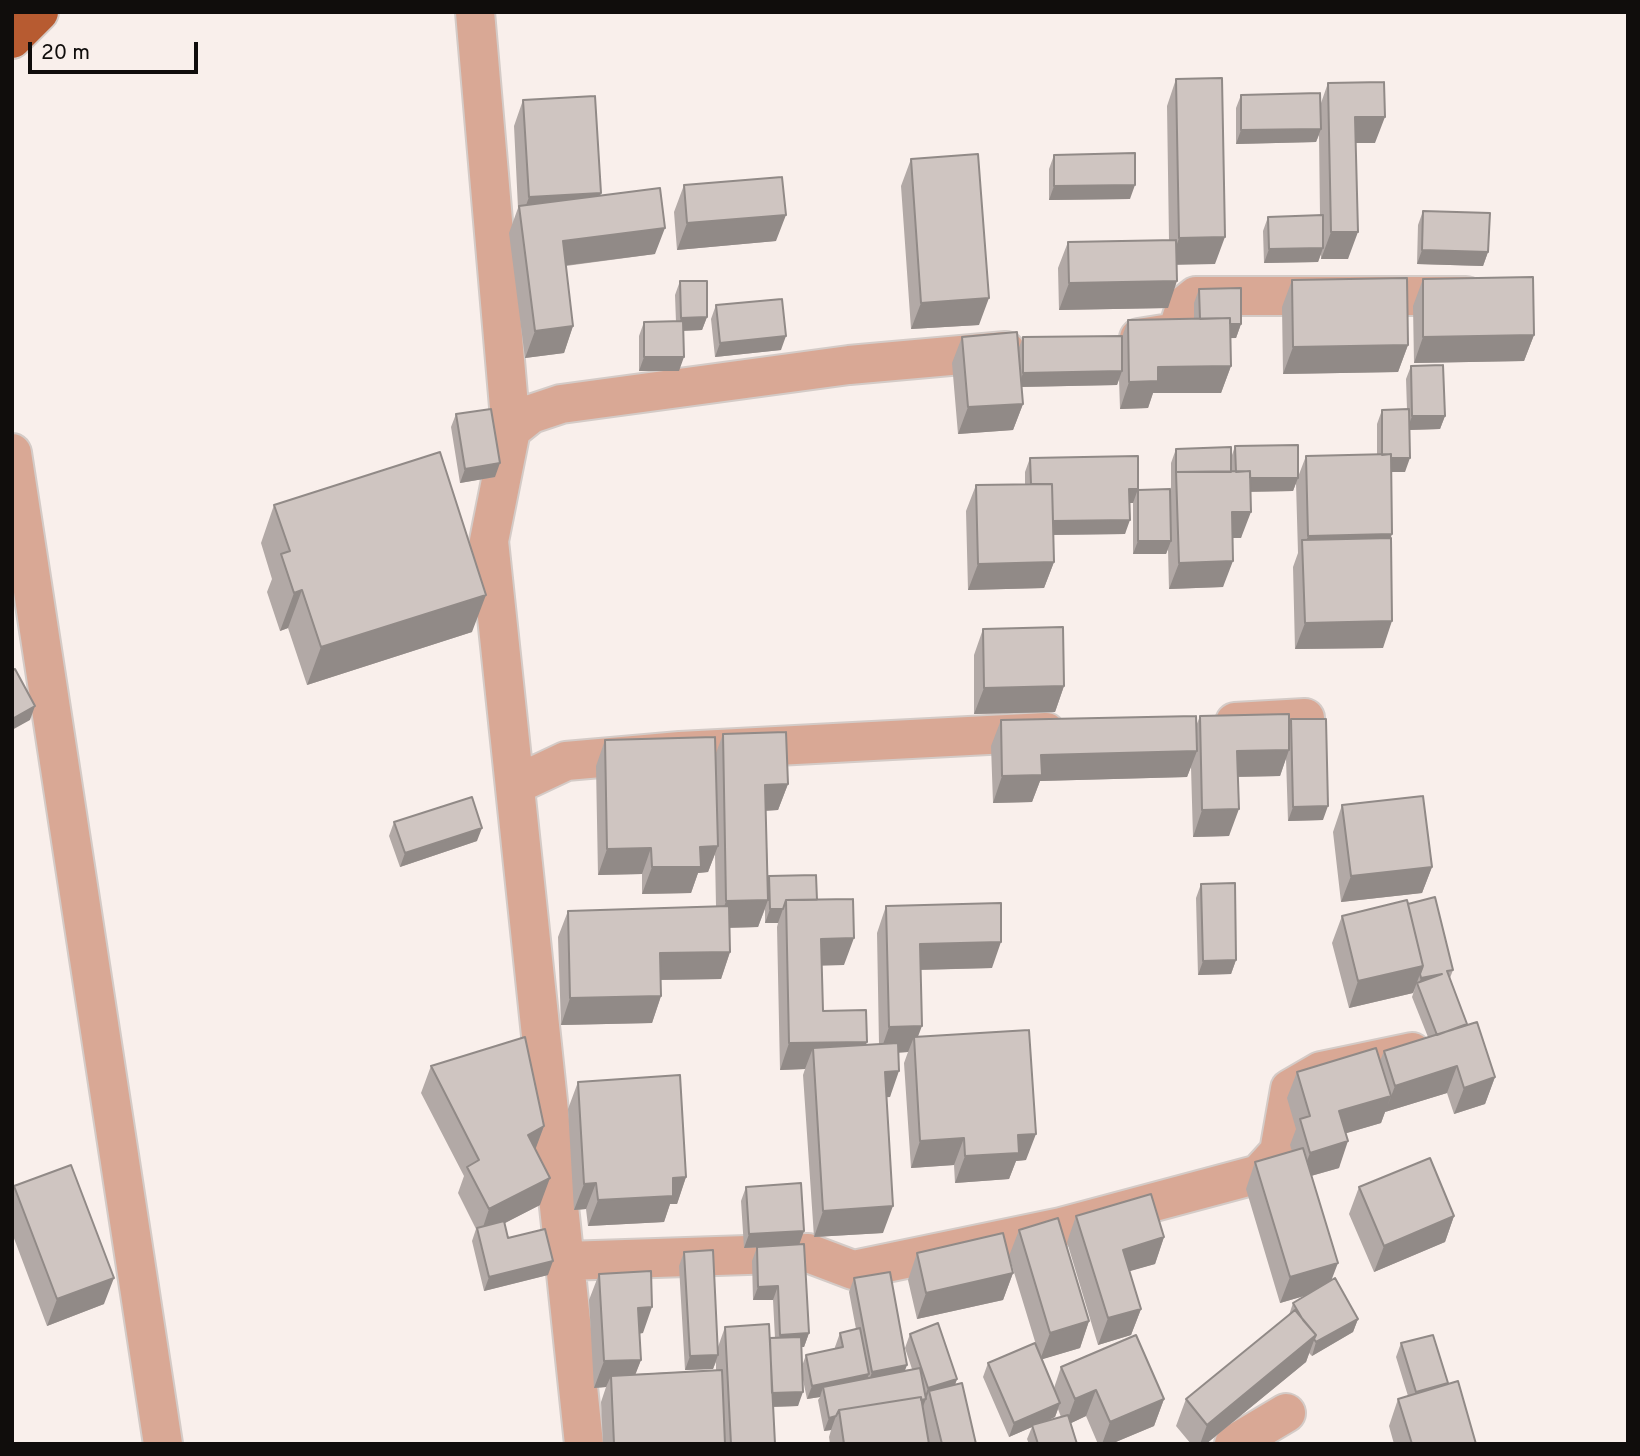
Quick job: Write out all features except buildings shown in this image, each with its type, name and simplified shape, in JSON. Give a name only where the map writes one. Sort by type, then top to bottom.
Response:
[{"type":"highway","points":[[12,39],[39,12]]},
{"type":"street","points":[[475,12],[512,430],[489,541],[584,1444]]},
{"type":"street","points":[[1107,341],[1177,332],[1186,304],[1196,296],[1466,296]]},
{"type":"street","points":[[512,430],[531,414],[561,404],[849,365],[1039,348]]},
{"type":"street","points":[[12,453],[163,1444]]},
{"type":"street","points":[[1208,723],[1305,718]]},
{"type":"street","points":[[515,785],[566,761],[680,751],[1083,730]]},
{"type":"street","points":[[565,1261],[808,1254],[853,1270],[1061,1227],[1259,1174],[1279,1152],[1290,1089],[1321,1071],[1412,1052]]},
{"type":"street","points":[[1234,1444],[1286,1413]]}]
